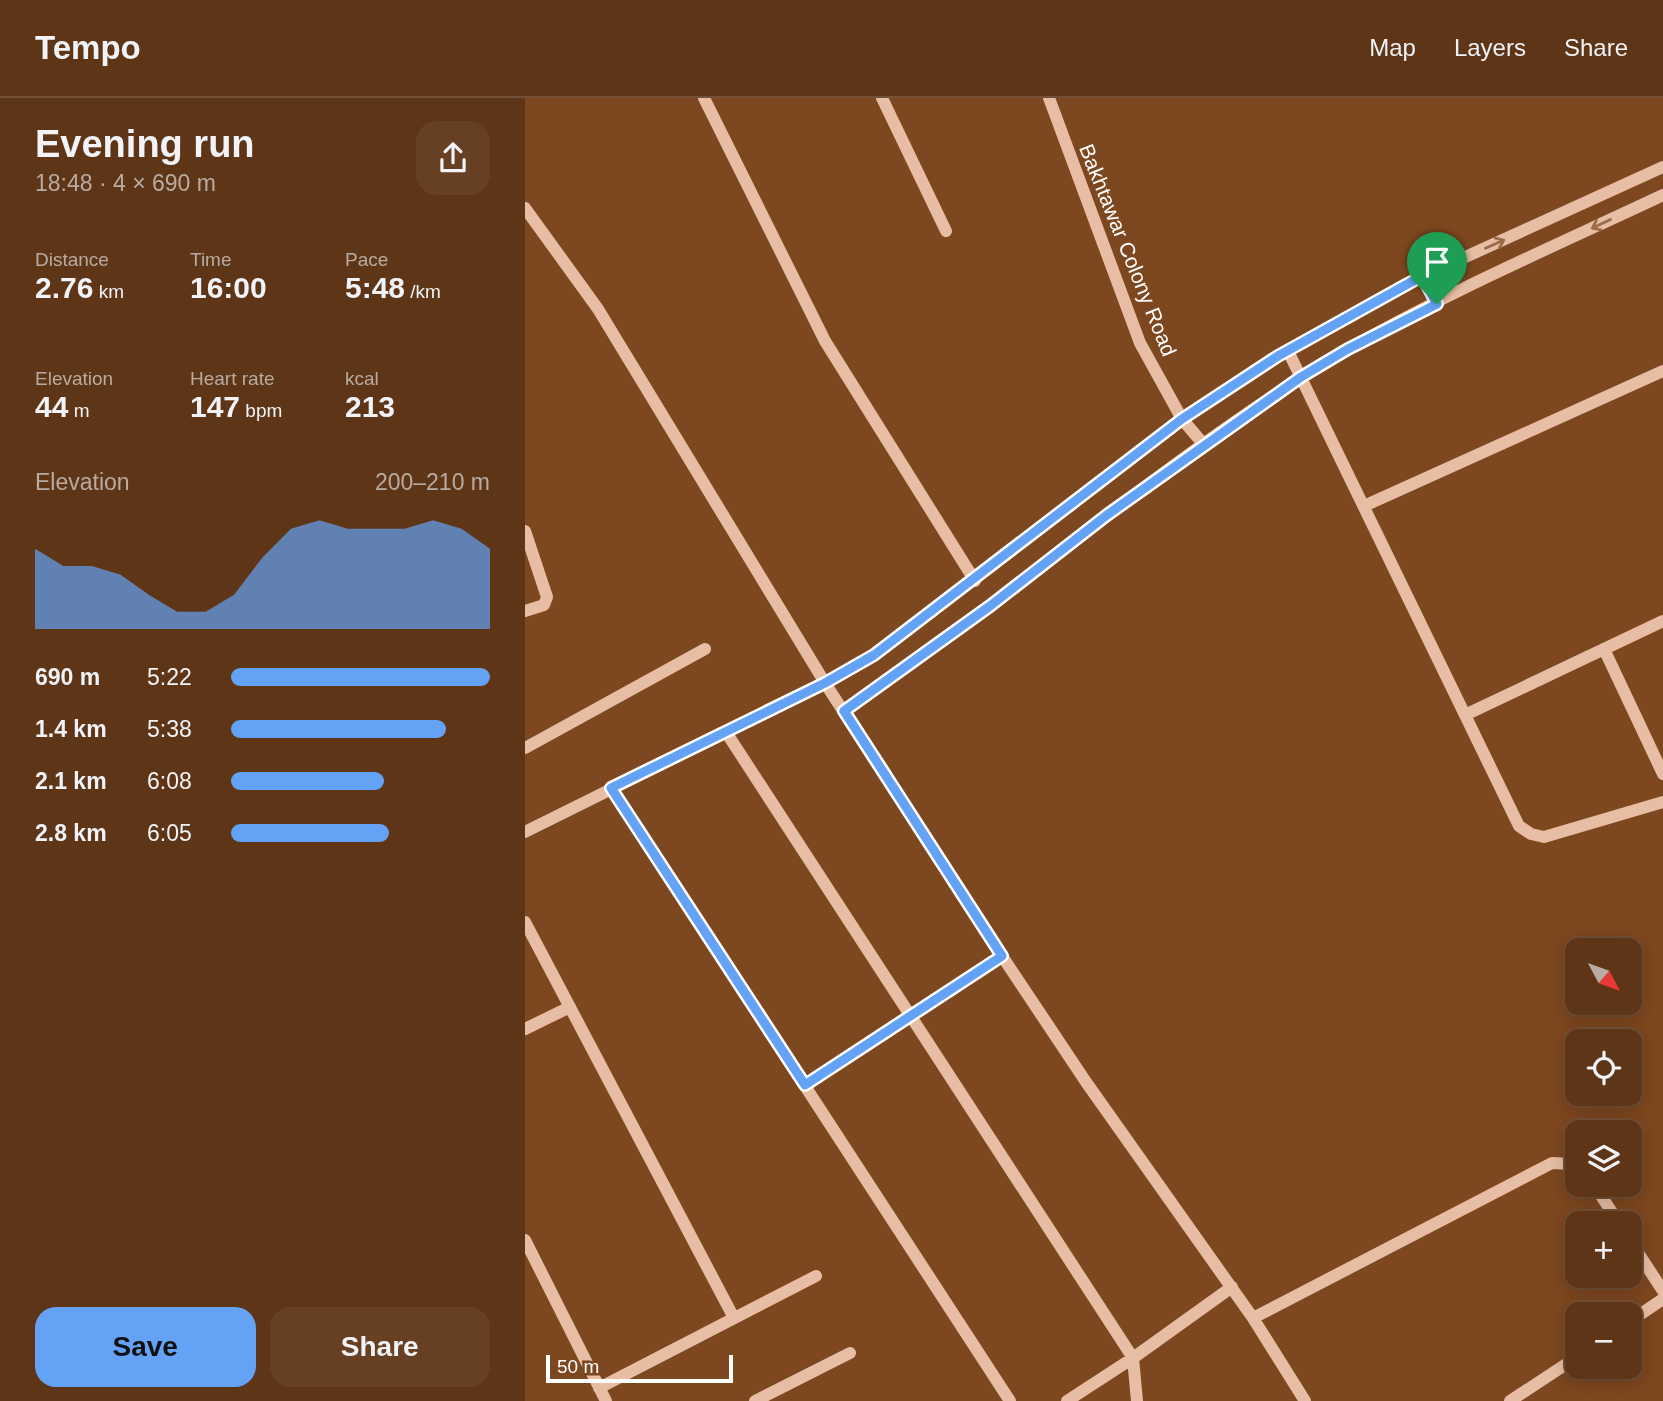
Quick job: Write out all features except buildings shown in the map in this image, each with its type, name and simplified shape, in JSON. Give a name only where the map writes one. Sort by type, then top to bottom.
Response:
[{"type":"street","points":[[704,98],[825,341],[975,581]]},
{"type":"street","points":[[882,98],[946,231]]},
{"type":"street","name":"Bakhtawar Colony Road","points":[[1049,98],[1139,343],[1182,419],[1205,446]]},
{"type":"street","points":[[525,832],[825,683],[874,655],[975,581],[1182,419],[1288,351],[1422,276],[1663,167]]},
{"type":"street","points":[[844,711],[1301,377],[1348,349],[1437,304],[1663,195]]},
{"type":"street","points":[[525,208],[598,309],[825,683],[1002,956],[1086,1082],[1254,1318],[1305,1401]]},
{"type":"street","points":[[1422,276],[1437,304]]},
{"type":"street","points":[[1288,351],[1519,826],[1544,838],[1663,802]]},
{"type":"street","points":[[1364,506],[1663,371]]},
{"type":"street","points":[[525,531],[547,597],[544,605],[525,611]]},
{"type":"street","points":[[1465,715],[1663,621]]},
{"type":"street","points":[[525,748],[705,649]]},
{"type":"street","points":[[1604,649],[1663,774]]},
{"type":"street","points":[[726,732],[1133,1359],[1137,1401]]},
{"type":"street","points":[[611,788],[1010,1401]]},
{"type":"street","points":[[525,922],[734,1318]]},
{"type":"street","points":[[805,1085],[1002,956]]},
{"type":"street","points":[[525,1029],[570,1007]]},
{"type":"street","points":[[1254,1318],[1552,1163],[1565,1166]]},
{"type":"street","points":[[525,1240],[606,1401]]},
{"type":"street","points":[[1642,1259],[1663,1291]]},
{"type":"street","points":[[599,1388],[815,1276]]},
{"type":"street","points":[[1067,1401],[1133,1359],[1231,1287]]},
{"type":"street","points":[[1642,1314],[1663,1300]]},
{"type":"street","points":[[755,1401],[850,1353]]},
{"type":"street","points":[[1510,1401],[1565,1365]]},
{"type":"route","points":[[1422,276],[1437,304],[1348,349],[1301,377],[1107,515],[990,606],[844,711],[1002,956],[805,1085],[611,788],[825,683],[874,655],[975,581],[1182,419],[1278,356],[1422,276]]}]
